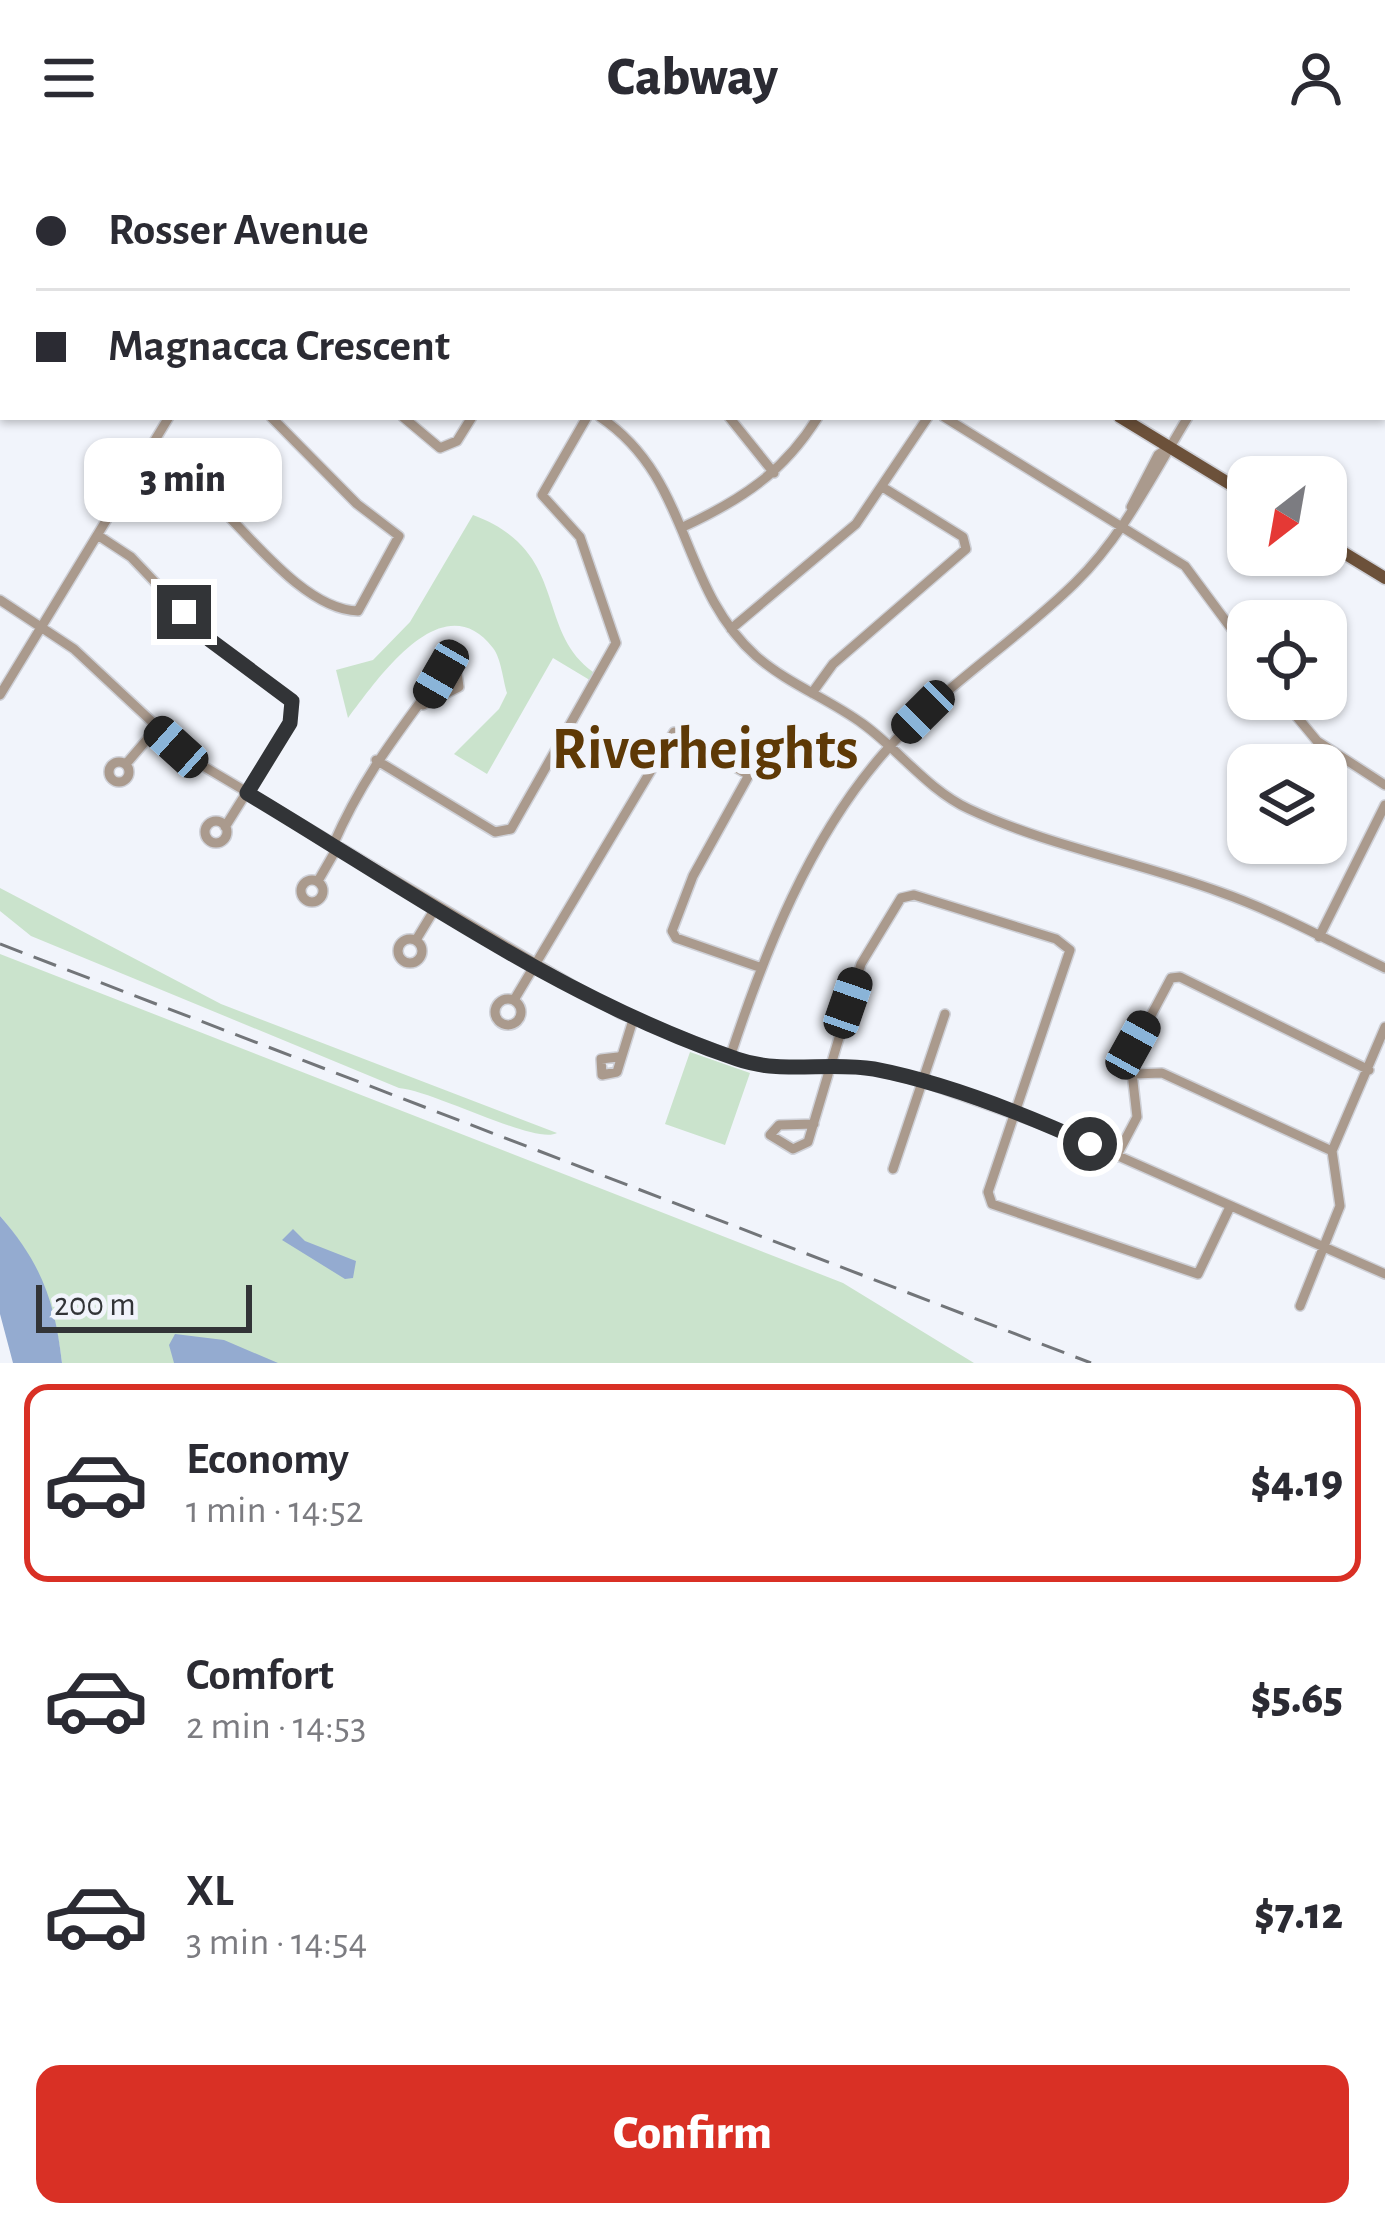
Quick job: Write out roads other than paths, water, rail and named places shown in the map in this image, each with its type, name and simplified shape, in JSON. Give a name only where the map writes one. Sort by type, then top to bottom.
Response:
[{"type":"main road","points":[[1125,420],[1227,482]]},
{"type":"main road","points":[[1347,555],[1385,578]]},
{"type":"street","points":[[0,695],[167,420]]},
{"type":"street","points":[[151,449],[205,492],[267,557],[338,611],[358,611],[399,536],[357,503],[274,420]]},
{"type":"street","points":[[407,420],[440,448],[458,441],[470,420]]},
{"type":"street","points":[[376,760],[495,832],[511,829],[616,643],[580,537],[542,495],[584,420]]},
{"type":"street","points":[[603,420],[653,466],[700,577],[731,629],[762,661],[890,746],[941,793],[974,812],[1220,892],[1385,968]]},
{"type":"street","points":[[731,420],[774,473]]},
{"type":"street","points":[[682,526],[735,502],[774,473],[816,420]]},
{"type":"street","points":[[731,629],[856,524],[926,420]]},
{"type":"street","points":[[949,420],[1191,572],[1227,621]]},
{"type":"street","points":[[730,1057],[760,967],[796,891],[864,778],[890,746],[1076,582],[1130,513],[1159,455],[1186,420]]},
{"type":"street","points":[[812,693],[832,664],[966,549],[963,537],[884,488]]},
{"type":"street","points":[[98,536],[131,556],[210,640],[292,701],[290,723],[225,826]]},
{"type":"street","points":[[0,600],[74,649],[156,729],[247,793],[633,1020],[730,1057],[780,1069],[835,1066],[922,1081],[1011,1112],[1385,1274]]},
{"type":"street","points":[[318,881],[376,760],[422,705]]},
{"type":"street","points":[[1300,720],[1317,741],[1385,785]]},
{"type":"street","points":[[126,764],[156,729]]},
{"type":"street","points":[[514,1000],[674,732],[749,775],[693,876],[672,931],[676,938],[760,967]]},
{"type":"street","points":[[1319,937],[1385,805]]},
{"type":"street","points":[[814,1124],[779,1125],[770,1135],[797,1149],[808,1142],[835,1066],[836,1042],[861,964],[901,898],[914,895],[1056,939],[1070,950],[1011,1112],[988,1192],[998,1207],[1198,1274],[1229,1209]]},
{"type":"street","points":[[416,940],[436,907]]},
{"type":"street","points":[[1116,1157],[1137,1117],[1133,1045],[1166,985],[1180,976],[1369,1070]]},
{"type":"street","points":[[892,1169],[945,1014]]},
{"type":"street","points":[[619,1058],[633,1020]]},
{"type":"street","points":[[1300,1306],[1342,1196],[1332,1151],[1385,1027]]},
{"type":"street","points":[[1134,1074],[1162,1072],[1332,1151]]},
{"type":"water","points":[[0,1216],[44,1284],[62,1363],[13,1363],[0,1314]]},
{"type":"water","points":[[293,1229],[305,1241],[356,1261],[353,1278],[345,1279],[282,1240]]},
{"type":"water","points":[[175,1334],[224,1340],[278,1363],[174,1363],[169,1345]]},
{"type":"railway","points":[[0,944],[1091,1363]]},
{"type":"district","name":"Riverheights","points":[[705,750]]}]
